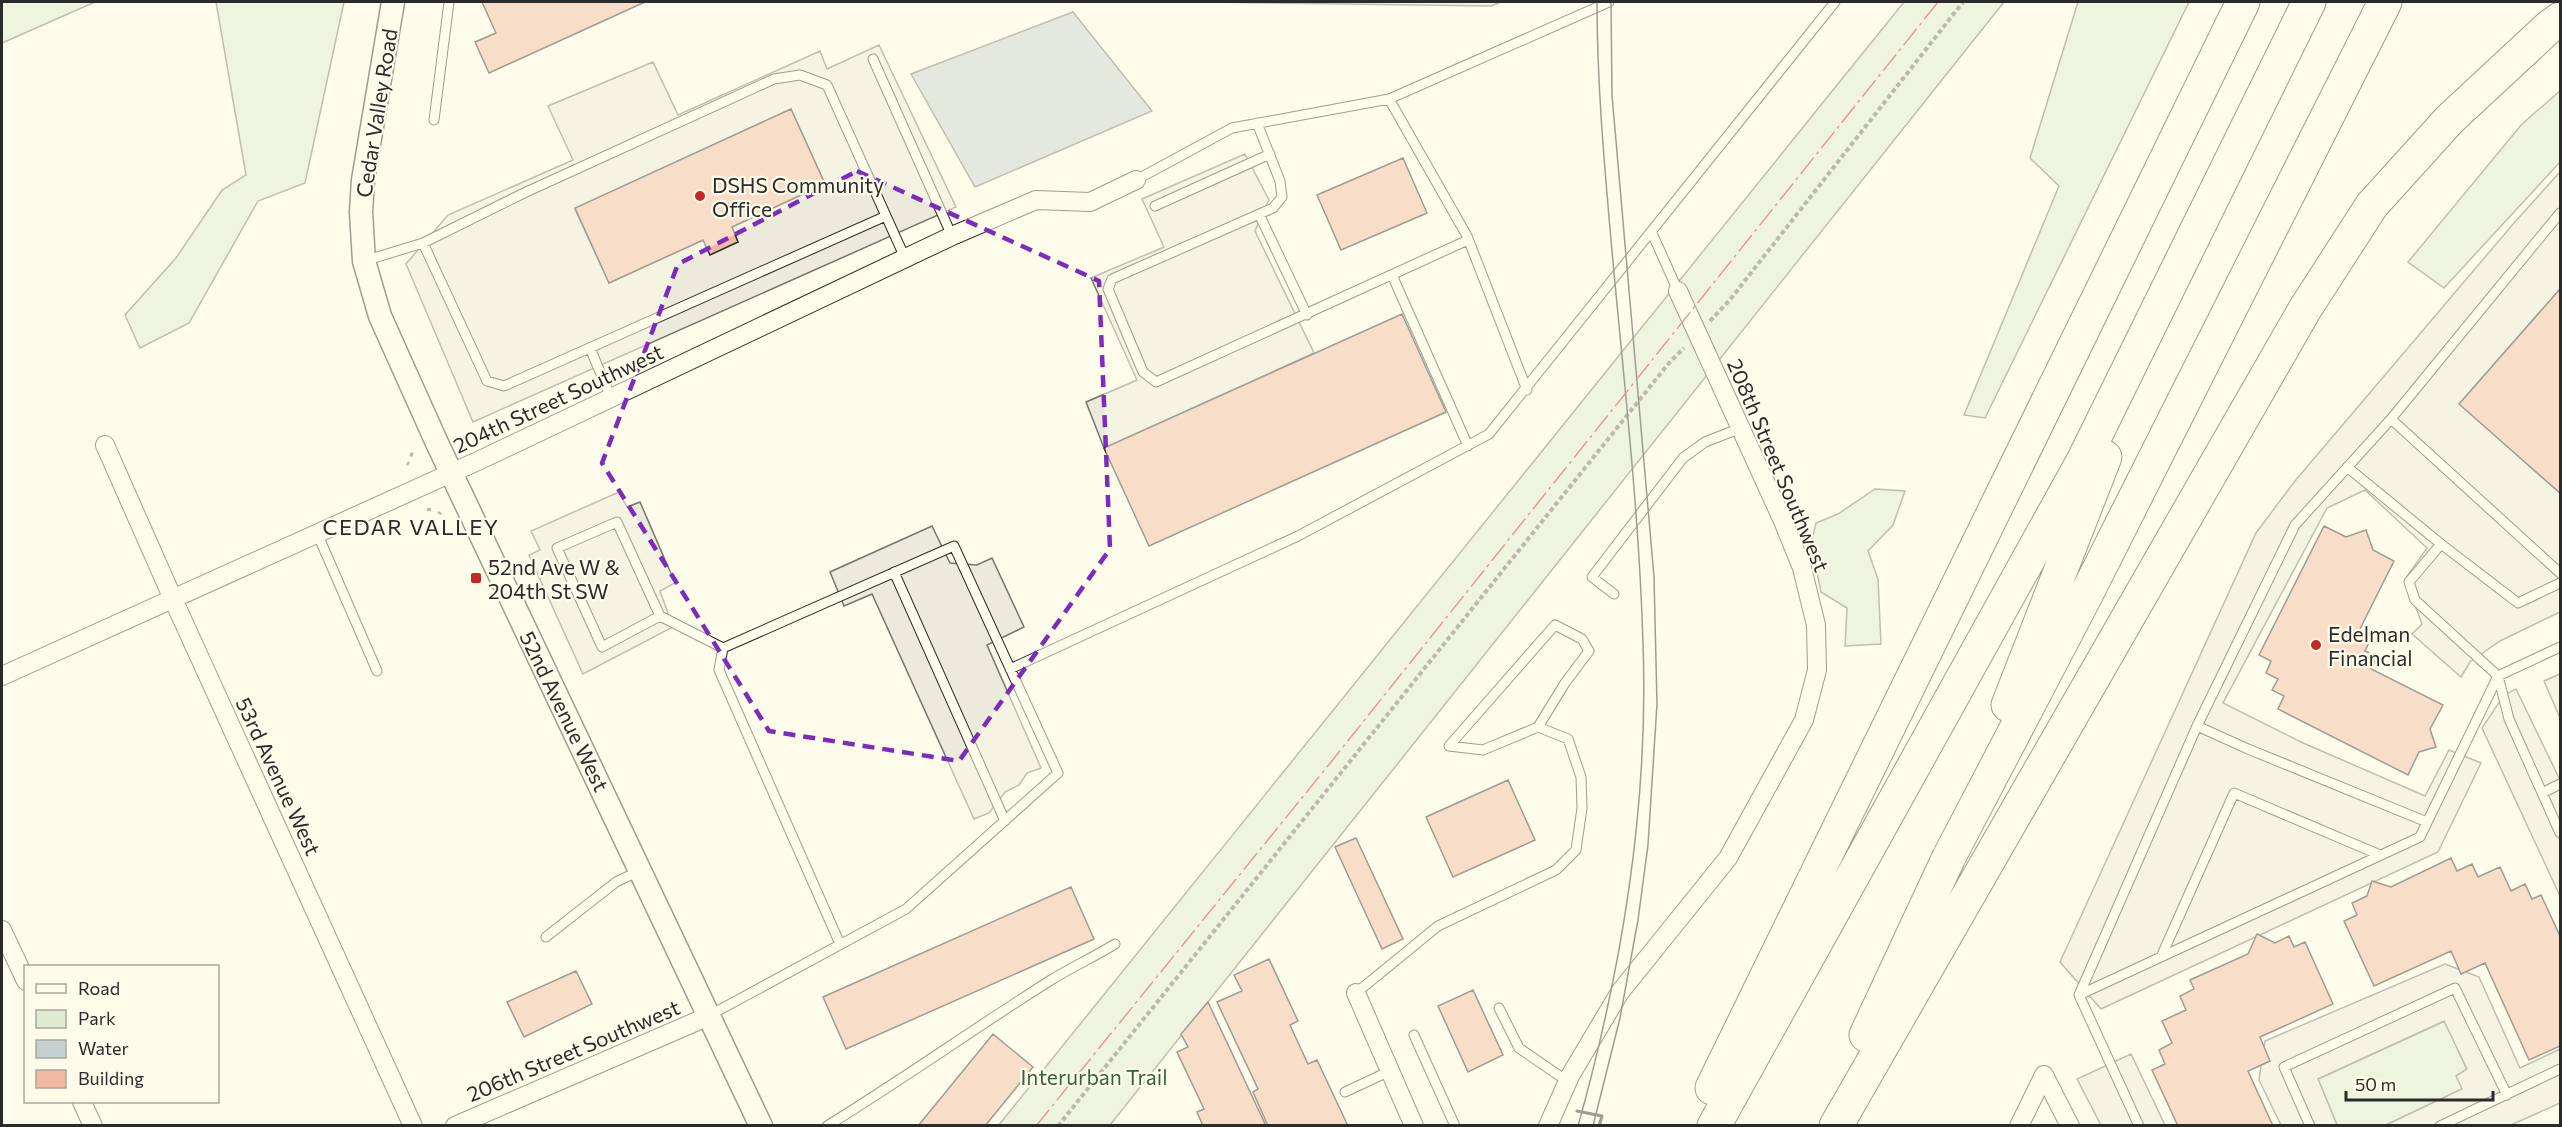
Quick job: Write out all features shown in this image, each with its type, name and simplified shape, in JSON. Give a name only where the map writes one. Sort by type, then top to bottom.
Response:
[{"type":"highway","points":[[1695,1125],[1719,1071],[2243,2]]},
{"type":"highway","points":[[1714,1125],[2083,461],[2309,2]]},
{"type":"highway","points":[[1949,857],[2101,466],[2332,2]]},
{"type":"highway","points":[[1824,1125],[1949,857],[2086,595],[2385,2]]},
{"type":"highway","points":[[1836,1125],[2306,309],[2372,205],[2451,119],[2548,27],[2560,19]]},
{"type":"street","name":"Cedar Valley Road","points":[[364,261],[361,212],[363,180],[393,2]]},
{"type":"street","name":"204th Street Southwest","points":[[2,676],[451,473],[952,236],[1036,200],[1090,202],[1136,180]]},
{"type":"street","name":"52nd Avenue West","points":[[364,261],[391,345],[761,1125]]},
{"type":"street","name":"208th Street Southwest","points":[[1548,1125],[1567,1081],[1620,992],[1728,858],[1804,720],[1817,670],[1816,625],[1802,568],[1678,291]]},
{"type":"street","name":"53rd Avenue West","points":[[105,445],[413,1125]]},
{"type":"street","points":[[2,930],[24,977]]},
{"type":"street","points":[[1356,993],[1411,1125]]},
{"type":"street","name":"206th Street Southwest","points":[[455,1125],[709,1016]]},
{"type":"street","points":[[2019,1125],[2044,1075],[2070,1125]]},
{"type":"street","points":[[83,1103],[93,1125]]},
{"type":"lane","points":[[434,120],[449,2]]},
{"type":"lane","points":[[1136,180],[1232,128],[1389,99],[1609,2]]},
{"type":"lane","points":[[1010,669],[1298,536],[1489,435],[1834,2]]},
{"type":"lane","points":[[873,58],[952,236]]},
{"type":"lane","points":[[364,261],[423,243],[534,189],[774,79],[800,75],[826,85],[906,258]]},
{"type":"lane","points":[[1389,99],[1468,240],[1527,390]]},
{"type":"lane","points":[[1257,123],[1280,181],[1282,197],[1273,208],[1112,279],[1108,289],[1143,372],[1156,382],[1468,240]]},
{"type":"lane","points":[[1155,206],[1270,154]]},
{"type":"lane","points":[[2139,1125],[2079,995],[2197,726],[2295,525],[2391,418],[2560,213]]},
{"type":"lane","points":[[1259,214],[1307,315]]},
{"type":"lane","points":[[423,243],[487,381],[504,387],[886,216]]},
{"type":"lane","points":[[1652,233],[1678,291]]},
{"type":"lane","points":[[1392,275],[1468,446]]},
{"type":"lane","points":[[590,348],[612,398]]},
{"type":"lane","points":[[2391,418],[2560,572]]},
{"type":"lane","points":[[1614,594],[1592,577],[1683,458],[1705,442],[1741,429]]},
{"type":"lane","points":[[2348,467],[2440,544],[2518,603],[2560,583]]},
{"type":"lane","points":[[660,616],[602,647],[556,548],[618,522],[660,616],[723,648]]},
{"type":"lane","points":[[317,534],[377,671]]},
{"type":"lane","points":[[2440,544],[2409,582],[2415,600],[2498,676],[2509,719],[2560,833]]},
{"type":"lane","points":[[709,1016],[906,909],[1058,773],[954,546],[723,648]]},
{"type":"lane","points":[[894,572],[1005,821]]},
{"type":"lane","points":[[1356,993],[1438,926],[1556,870],[1576,850],[1582,808],[1581,777],[1568,739],[1538,727],[1483,750],[1449,746],[1555,625],[1581,639],[1589,651],[1565,683],[1538,727]]},
{"type":"lane","points":[[2079,995],[2420,837],[2498,676],[2560,647]]},
{"type":"lane","points":[[723,648],[719,670],[840,944]]},
{"type":"lane","points":[[2197,726],[2427,822]]},
{"type":"lane","points":[[2542,793],[2560,784]]},
{"type":"lane","points":[[2161,957],[2234,793],[2380,855]]},
{"type":"lane","points":[[546,938],[616,882],[641,870]]},
{"type":"lane","points":[[827,1125],[905,1077],[925,1061],[1054,978],[1115,944]]},
{"type":"lane","points":[[2310,1125],[2284,1067],[2455,988],[2507,1095]]},
{"type":"lane","points":[[1499,1008],[1519,1048],[1567,1081]]},
{"type":"lane","points":[[1414,1035],[1455,1125]]},
{"type":"lane","points":[[2440,1125],[2560,1069]]},
{"type":"lane","points":[[1345,1092],[1390,1071]]},
{"type":"path","points":[[1058,1125],[1669,363],[1729,301],[1963,2]]},
{"type":"highlighted area","points":[[857,171],[1099,281],[1110,549],[959,761],[769,731],[602,463],[678,264]]},
{"type":"green space","points":[[2,2],[95,2],[2,43]]},
{"type":"green space","points":[[216,2],[344,2],[305,183],[258,201],[189,323],[140,348],[125,315],[176,258],[222,190],[246,175]]},
{"type":"green space","points":[[1202,2],[1501,2],[1491,6]]},
{"type":"green space","name":"Interurban Trail","points":[[1904,2],[2004,2],[1110,1125],[998,1126]]},
{"type":"green space","points":[[2078,2],[2189,2],[1985,418],[1964,415],[2059,186],[2030,158]]},
{"type":"green space","points":[[2560,91],[2560,162],[2444,288],[2408,262],[2522,124]]},
{"type":"green space","points":[[1875,489],[1905,491],[1893,525],[1868,551],[1878,579],[1881,644],[1845,646],[1847,608],[1821,592],[1811,544],[1816,523],[1838,514]]},
{"type":"green space","points":[[2445,1021],[2467,1070],[2462,1089],[2386,1125],[2337,1125],[2318,1079]]},
{"type":"shaded area","points":[[879,45],[956,207],[473,422],[406,264],[448,215],[573,160],[548,106],[653,62],[678,115],[820,51],[827,69]],"holes":[[[791,109],[825,184],[732,227],[738,242],[703,240],[609,283],[575,209]]]},
{"type":"shaded area","points":[[1245,154],[1269,200],[1255,231],[1314,353],[1104,448],[1086,402],[1137,380],[1091,278],[1164,247],[1142,199]]},
{"type":"shaded area","points":[[2560,172],[2560,289],[2460,404],[2560,493],[2560,612],[2500,641],[2470,662],[2461,677],[2412,634],[2422,624],[2405,579],[2427,548],[2365,490],[2327,508],[2223,703],[2301,742],[2425,796],[2449,750],[2481,763],[2438,852],[2101,1009],[2060,962],[2256,533],[2295,481]]},
{"type":"shaded area","points":[[619,492],[627,507],[640,502],[675,583],[660,591],[673,627],[583,674],[529,555],[540,550],[531,531]]},
{"type":"shaded area","points":[[932,526],[950,563],[977,565],[992,558],[1024,627],[987,645],[1041,768],[1027,773],[1019,785],[1005,792],[989,813],[974,819],[872,594],[844,606],[830,572]]},
{"type":"shaded area","points":[[2560,674],[2560,718],[2544,681]]},
{"type":"shaded area","points":[[2516,689],[2560,780],[2560,896],[2482,728],[2504,695]]},
{"type":"shaded area","points":[[2445,964],[2479,977],[2520,1068],[2560,1049],[2560,1103],[2511,1125],[2386,1125],[2462,1089],[2456,1076],[2467,1069],[2444,1021],[2318,1079],[2337,1125],[2281,1125],[2259,1080],[2265,1041]]},
{"type":"shaded area","points":[[2131,1054],[2165,1125],[2101,1125],[2077,1079]]},
{"type":"water","points":[[1073,12],[1152,111],[975,187],[911,74]]},
{"type":"building","points":[[482,2],[645,2],[489,73],[475,42],[496,33]]},
{"type":"building","points":[[791,109],[825,184],[732,227],[738,242],[710,255],[703,240],[609,283],[575,208]]},
{"type":"building","points":[[1403,158],[1427,213],[1341,250],[1317,195]]},
{"type":"building","points":[[2560,289],[2560,493],[2459,404]]},
{"type":"building","points":[[1402,314],[1446,412],[1149,546],[1104,448]]},
{"type":"building","name":"Edelman Financial","points":[[2324,526],[2346,537],[2366,530],[2373,550],[2394,561],[2358,633],[2370,640],[2365,651],[2377,657],[2371,669],[2443,705],[2430,729],[2436,747],[2419,752],[2408,775],[2278,709],[2284,696],[2272,690],[2278,679],[2266,673],[2271,661],[2259,655]]},
{"type":"building","points":[[1508,780],[1535,840],[1453,877],[1426,817]]},
{"type":"building","points":[[1356,838],[1403,939],[1382,949],[1335,847]]},
{"type":"building","points":[[2451,858],[2457,871],[2472,864],[2478,877],[2500,867],[2511,891],[2525,884],[2532,899],[2541,895],[2560,936],[2560,1046],[2529,1060],[2485,963],[2461,974],[2451,951],[2374,986],[2344,921],[2357,915],[2352,903],[2367,896],[2372,881],[2391,887]]},
{"type":"building","points":[[1071,887],[1094,939],[846,1049],[823,997]]},
{"type":"building","points":[[2257,934],[2275,943],[2289,936],[2294,947],[2305,942],[2333,1004],[2260,1037],[2270,1061],[2248,1071],[2273,1126],[2178,1126],[2152,1070],[2165,1064],[2159,1050],[2172,1043],[2162,1021],[2186,1010],[2180,996],[2194,989],[2190,980],[2248,954]]},
{"type":"building","points":[[1269,959],[1298,1021],[1290,1025],[1308,1064],[1317,1060],[1348,1126],[1268,1126],[1253,1092],[1258,1089],[1217,1002],[1242,991],[1234,975]]},
{"type":"building","points":[[576,971],[592,1004],[524,1037],[507,1002]]},
{"type":"building","points":[[1473,990],[1503,1055],[1468,1072],[1438,1006]]},
{"type":"building","points":[[1208,1002],[1266,1126],[1203,1126],[1197,1112],[1204,1109],[1177,1052],[1188,1047],[1181,1034]]},
{"type":"building","points":[[993,1034],[1033,1067],[985,1126],[918,1126]]},
{"type":"tram line","points":[[1578,1126],[1608,1007],[1629,887],[1637,826],[1644,704],[1638,542],[1603,151],[1597,2]]},
{"type":"tram line","points":[[1593,1126],[1620,1018],[1638,920],[1648,845],[1657,704],[1654,577],[1612,95],[1611,2]]},
{"type":"wall","points":[[1577,1111],[1602,1116],[1599,1126]]},
{"type":"power","points":[[1036,1126],[1331,762],[1938,2]]},
{"type":"place","name":"DSHS Community Office","points":[[700,196]]},
{"type":"place","name":"52nd Ave W & 204th St SW","points":[[476,578]]},
{"type":"place","name":"Edelman Financial","points":[[2316,645]]},
{"type":"district","name":"CEDAR VALLEY","points":[[411,526]]}]
